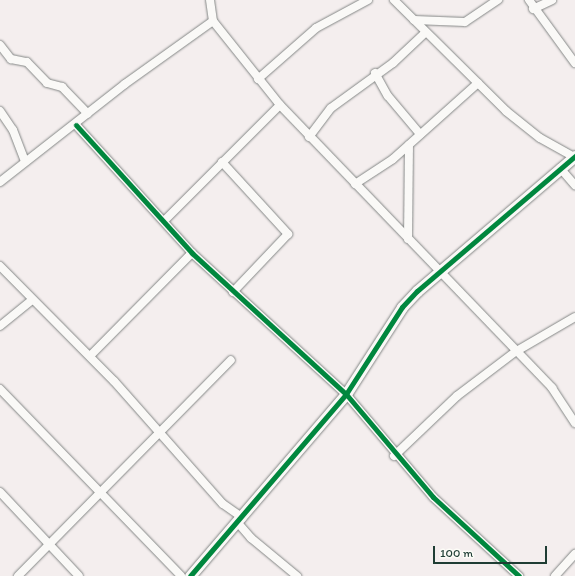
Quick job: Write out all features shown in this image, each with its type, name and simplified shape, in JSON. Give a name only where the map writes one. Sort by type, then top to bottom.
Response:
[{"type":"street","points":[[210,0],[214,21],[258,79],[280,105],[408,239],[440,269],[515,352],[560,397],[575,423]]},
{"type":"street","points":[[258,79],[316,28],[368,0]]},
{"type":"street","points":[[190,576],[240,521],[346,394],[402,308],[440,269],[574,156],[540,138],[478,83],[394,0]]},
{"type":"street","points":[[414,20],[465,22],[498,0]]},
{"type":"street","points":[[529,0],[533,9],[575,63]]},
{"type":"street","points":[[533,9],[552,0]]},
{"type":"street","points":[[0,182],[76,125],[88,114],[214,21]]},
{"type":"street","points":[[309,137],[322,124],[327,112],[375,73],[390,65],[426,32]]},
{"type":"street","points":[[0,46],[11,59],[27,62],[47,83],[62,87],[88,114]]},
{"type":"street","points":[[375,73],[388,96],[420,134]]},
{"type":"street","points":[[355,184],[378,171],[478,83]]},
{"type":"street","points":[[164,221],[280,105]]},
{"type":"street","points":[[0,111],[13,130],[25,162]]},
{"type":"street","points":[[76,125],[192,253],[346,394],[394,456],[460,524],[519,576]]},
{"type":"street","points":[[408,239],[409,145]]},
{"type":"street","points":[[222,162],[288,234],[233,292]]},
{"type":"street","points":[[560,168],[575,186]]},
{"type":"street","points":[[90,356],[192,253]]},
{"type":"street","points":[[0,266],[32,300],[90,356],[157,434],[240,521],[251,538],[297,576]]},
{"type":"street","points":[[0,326],[32,300]]},
{"type":"street","points":[[394,456],[457,396],[492,373],[515,352],[575,316]]},
{"type":"street","points":[[18,576],[231,360]]},
{"type":"street","points":[[0,389],[99,494],[181,576]]},
{"type":"street","points":[[0,492],[49,546],[79,576]]},
{"type":"street","points":[[555,576],[575,554]]},
{"type":"cycle path","points":[[76,125],[192,253],[346,394],[433,497],[519,576]]},
{"type":"cycle path","points":[[190,576],[346,394],[402,307],[417,291],[575,156]]}]
